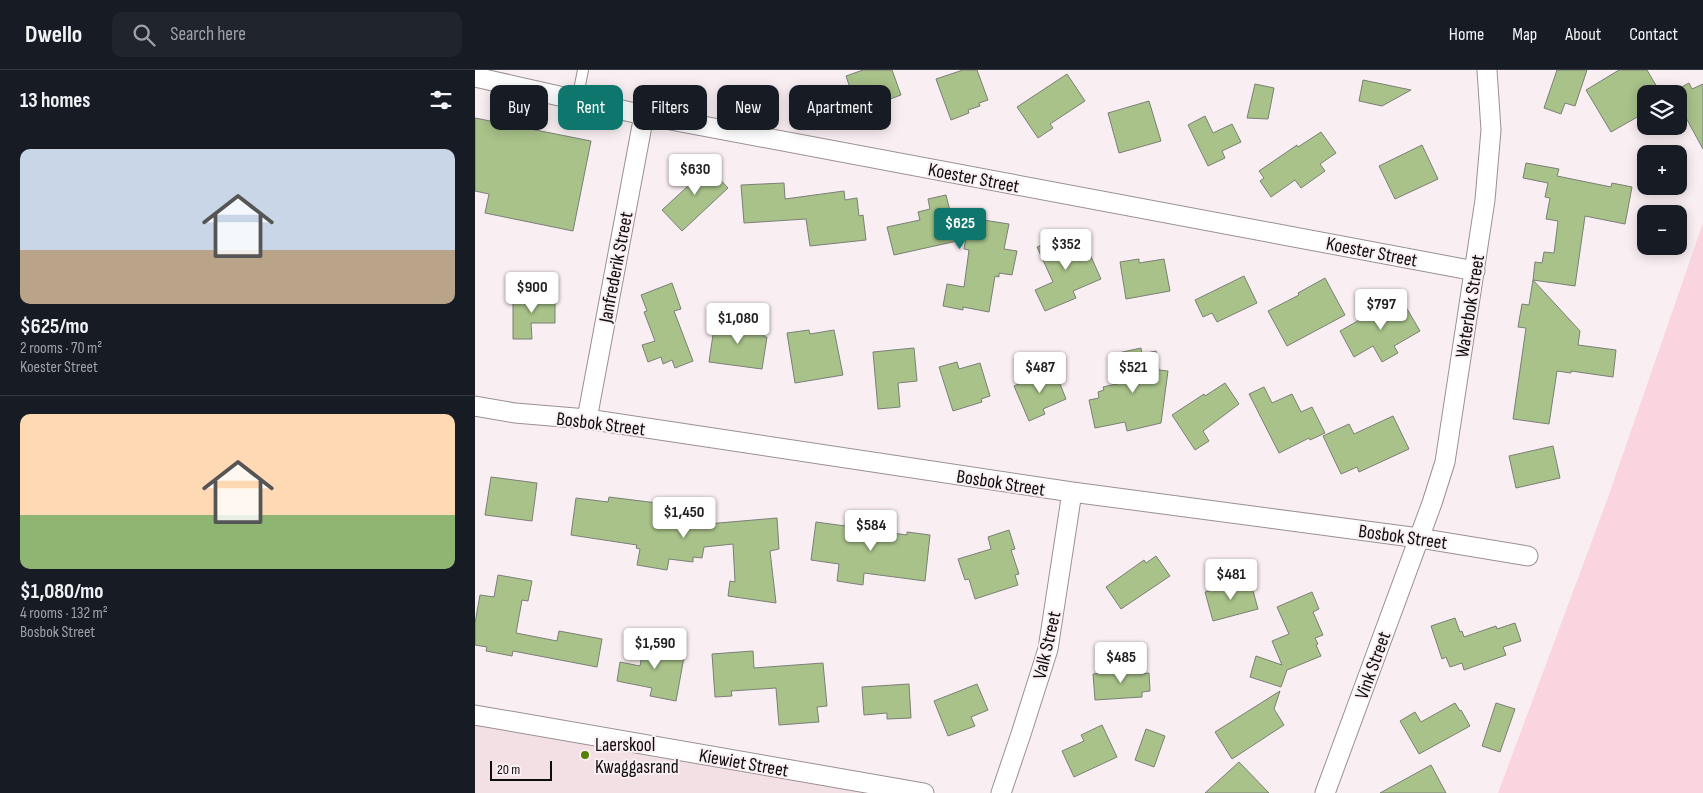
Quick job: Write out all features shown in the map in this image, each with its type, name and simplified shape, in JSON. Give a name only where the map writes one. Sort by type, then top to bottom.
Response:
[{"type":"street","name":"Waterbok Street","points":[[1419,538],[1445,462],[1475,271],[1485,200],[1491,130],[1487,70]]},
{"type":"street","name":"Koester Street","points":[[475,77],[558,96]]},
{"type":"street","name":"Koester Street","points":[[707,127],[1475,271]]},
{"type":"street","name":"Janfrederik Street","points":[[587,419],[642,130]]},
{"type":"street","name":"Bosbok Street","points":[[475,406],[515,413],[587,419],[1072,492],[1419,538],[1528,556]]},
{"type":"street","name":"Valk Street","points":[[1001,793],[1048,649],[1072,492]]},
{"type":"street","name":"Vink Street","points":[[1325,793],[1419,538]]},
{"type":"street","name":"Kiewiet Street","points":[[475,715],[924,793]]},
{"type":"lane","points":[[580,85],[583,70]]},
{"type":"shaded area","points":[[1703,223],[1703,793],[1498,793],[1606,503]]},
{"type":"shaded area","name":"Laerskool Kwaggasrand","points":[[475,717],[914,793],[475,793]]},
{"type":"building","points":[[863,70],[892,70],[901,95],[891,99],[891,85],[849,85],[846,76]]},
{"type":"building","points":[[963,70],[977,70],[988,100],[979,103],[980,106],[968,110],[969,113],[951,120],[936,79]]},
{"type":"building","points":[[1557,70],[1587,70],[1575,106],[1565,103],[1561,114],[1544,108]]},
{"type":"building","points":[[1619,70],[1647,70],[1656,85],[1637,85],[1637,117],[1611,132],[1586,90]]},
{"type":"building","points":[[1067,74],[1085,101],[1050,124],[1053,128],[1038,138],[1017,107]]},
{"type":"building","points":[[1363,80],[1411,90],[1382,106],[1359,101]]},
{"type":"building","points":[[1689,83],[1692,89],[1703,84],[1703,149],[1687,120],[1687,85],[1685,85]]},
{"type":"building","points":[[1255,84],[1274,88],[1268,119],[1247,118]]},
{"type":"building","points":[[1149,101],[1161,141],[1119,153],[1108,113]]},
{"type":"building","points":[[1205,116],[1213,133],[1232,124],[1241,142],[1222,151],[1225,158],[1208,166],[1188,125]]},
{"type":"building","points":[[475,118],[490,121],[490,130],[536,130],[591,141],[573,231],[485,213],[489,194],[475,191]]},
{"type":"building","points":[[1321,132],[1336,153],[1320,164],[1325,171],[1301,188],[1295,180],[1271,197],[1260,181],[1264,178],[1259,171],[1297,145],[1298,147]]},
{"type":"building","points":[[1422,145],[1438,179],[1395,199],[1379,166]]},
{"type":"building","points":[[702,160],[728,188],[682,231],[662,210],[688,186],[681,179]]},
{"type":"building","points":[[1526,163],[1559,169],[1557,176],[1611,187],[1612,183],[1632,187],[1625,224],[1585,216],[1575,286],[1533,280],[1535,262],[1542,263],[1544,252],[1554,253],[1558,221],[1546,219],[1550,198],[1545,197],[1548,183],[1523,178]]},
{"type":"building","points":[[784,183],[785,199],[844,191],[845,200],[857,198],[859,216],[863,215],[866,240],[810,246],[806,219],[744,223],[741,185]]},
{"type":"building","points":[[946,195],[951,215],[1009,224],[1004,249],[1017,251],[1012,275],[999,273],[999,277],[995,276],[989,312],[963,307],[963,310],[943,306],[947,284],[964,287],[969,250],[964,249],[966,239],[894,255],[887,227],[920,220],[918,212],[930,209],[928,199]]},
{"type":"building","points":[[1081,234],[1101,279],[1073,291],[1076,298],[1045,311],[1035,290],[1053,282],[1037,247],[1059,238],[1061,243]]},
{"type":"building","points":[[1139,259],[1139,263],[1164,259],[1170,291],[1126,299],[1120,262]]},
{"type":"building","points":[[1244,276],[1257,303],[1217,322],[1212,313],[1203,317],[1195,300]]},
{"type":"building","points":[[1325,278],[1345,315],[1287,346],[1268,311],[1299,295],[1298,293]]},
{"type":"building","points":[[1533,280],[1580,331],[1578,345],[1616,350],[1613,377],[1557,371],[1549,424],[1513,419],[1526,328],[1518,327],[1522,304],[1529,305]]},
{"type":"building","points":[[672,283],[681,309],[674,311],[693,361],[675,368],[672,360],[663,364],[661,357],[648,362],[642,345],[655,341],[644,312],[647,311],[641,295]]},
{"type":"building","points":[[513,296],[555,296],[555,323],[531,323],[532,339],[513,339]]},
{"type":"building","points":[[1400,297],[1420,331],[1394,346],[1398,353],[1382,362],[1373,346],[1354,357],[1340,331]]},
{"type":"building","points":[[715,321],[765,327],[764,337],[767,337],[762,369],[709,362]]},
{"type":"building","points":[[809,330],[810,334],[834,330],[843,375],[795,383],[787,333]]},
{"type":"building","points":[[914,348],[917,381],[898,383],[900,407],[878,409],[873,352]]},
{"type":"building","points":[[1141,348],[1142,354],[1156,351],[1159,370],[1168,371],[1161,423],[1127,431],[1125,422],[1095,428],[1089,400],[1099,398],[1098,392],[1104,390],[1103,387],[1125,382],[1118,353]]},
{"type":"building","points":[[957,362],[959,369],[980,363],[990,396],[981,399],[982,402],[953,411],[939,367]]},
{"type":"building","points":[[1054,369],[1066,399],[1043,409],[1045,414],[1029,421],[1014,386]]},
{"type":"building","points":[[1225,383],[1239,404],[1203,431],[1209,441],[1195,450],[1172,415]]},
{"type":"building","points":[[1264,387],[1272,403],[1292,394],[1301,412],[1312,407],[1325,433],[1310,440],[1309,438],[1279,453],[1249,394]]},
{"type":"building","points":[[1393,416],[1409,449],[1359,472],[1357,467],[1341,474],[1323,436],[1349,424],[1354,434]]},
{"type":"building","points":[[1553,446],[1560,478],[1516,488],[1509,456]]},
{"type":"building","points":[[491,477],[537,483],[532,521],[485,515]]},
{"type":"building","points":[[609,497],[678,504],[677,508],[690,509],[690,514],[708,516],[707,524],[777,518],[779,549],[770,551],[776,603],[728,596],[730,581],[735,582],[733,544],[704,547],[702,558],[693,557],[693,562],[669,559],[667,570],[637,565],[640,549],[636,548],[637,545],[571,535],[576,498],[608,502]]},
{"type":"building","points":[[816,522],[845,526],[845,523],[871,527],[870,530],[907,535],[907,532],[930,535],[925,581],[864,573],[863,585],[837,581],[839,564],[811,560]]},
{"type":"building","points":[[1009,530],[1015,549],[1011,550],[1019,574],[1015,575],[1018,585],[975,599],[969,579],[965,580],[958,559],[991,549],[988,537]]},
{"type":"building","points":[[1156,556],[1170,576],[1121,609],[1106,587],[1144,560],[1146,563]]},
{"type":"building","points":[[498,575],[532,581],[528,601],[522,600],[516,633],[557,641],[559,631],[602,639],[597,667],[513,651],[512,656],[486,651],[487,647],[475,645],[475,623],[480,595],[494,597]]},
{"type":"building","points":[[1250,580],[1258,609],[1213,621],[1205,592]]},
{"type":"building","points":[[1312,592],[1319,609],[1313,612],[1323,635],[1315,638],[1321,656],[1287,670],[1281,687],[1250,677],[1256,656],[1282,665],[1272,641],[1289,634],[1277,607]]},
{"type":"building","points":[[1455,618],[1464,637],[1496,626],[1497,629],[1515,623],[1521,641],[1503,647],[1506,655],[1464,670],[1462,663],[1450,667],[1446,657],[1442,659],[1431,626]]},
{"type":"building","points":[[645,637],[669,642],[666,654],[684,657],[676,701],[650,696],[652,688],[617,681],[620,662],[640,666]]},
{"type":"building","points":[[753,651],[754,668],[823,663],[827,706],[817,707],[819,722],[779,725],[776,688],[731,691],[732,696],[715,697],[712,654]]},
{"type":"building","points":[[1140,668],[1140,674],[1149,673],[1150,691],[1142,692],[1142,697],[1095,700],[1093,674],[1105,673],[1105,670]]},
{"type":"building","points":[[909,684],[911,718],[887,719],[887,713],[864,715],[862,687]]},
{"type":"building","points":[[977,684],[988,710],[971,717],[975,726],[948,736],[934,701]]},
{"type":"building","points":[[1280,691],[1274,709],[1284,725],[1232,759],[1215,732]]},
{"type":"building","points":[[1455,703],[1470,726],[1419,754],[1400,721],[1415,712],[1421,722]]},
{"type":"building","points":[[1496,703],[1515,709],[1500,752],[1482,746]]},
{"type":"building","points":[[1102,725],[1117,757],[1074,777],[1062,751],[1084,741],[1081,735]]},
{"type":"building","points":[[1146,729],[1165,736],[1154,767],[1135,760]]},
{"type":"building","points":[[1239,762],[1269,793],[1205,793]]},
{"type":"building","points":[[1431,765],[1446,793],[1380,793]]},
{"type":"place","name":"Laerskool Kwaggasrand","points":[[585,755]]}]
